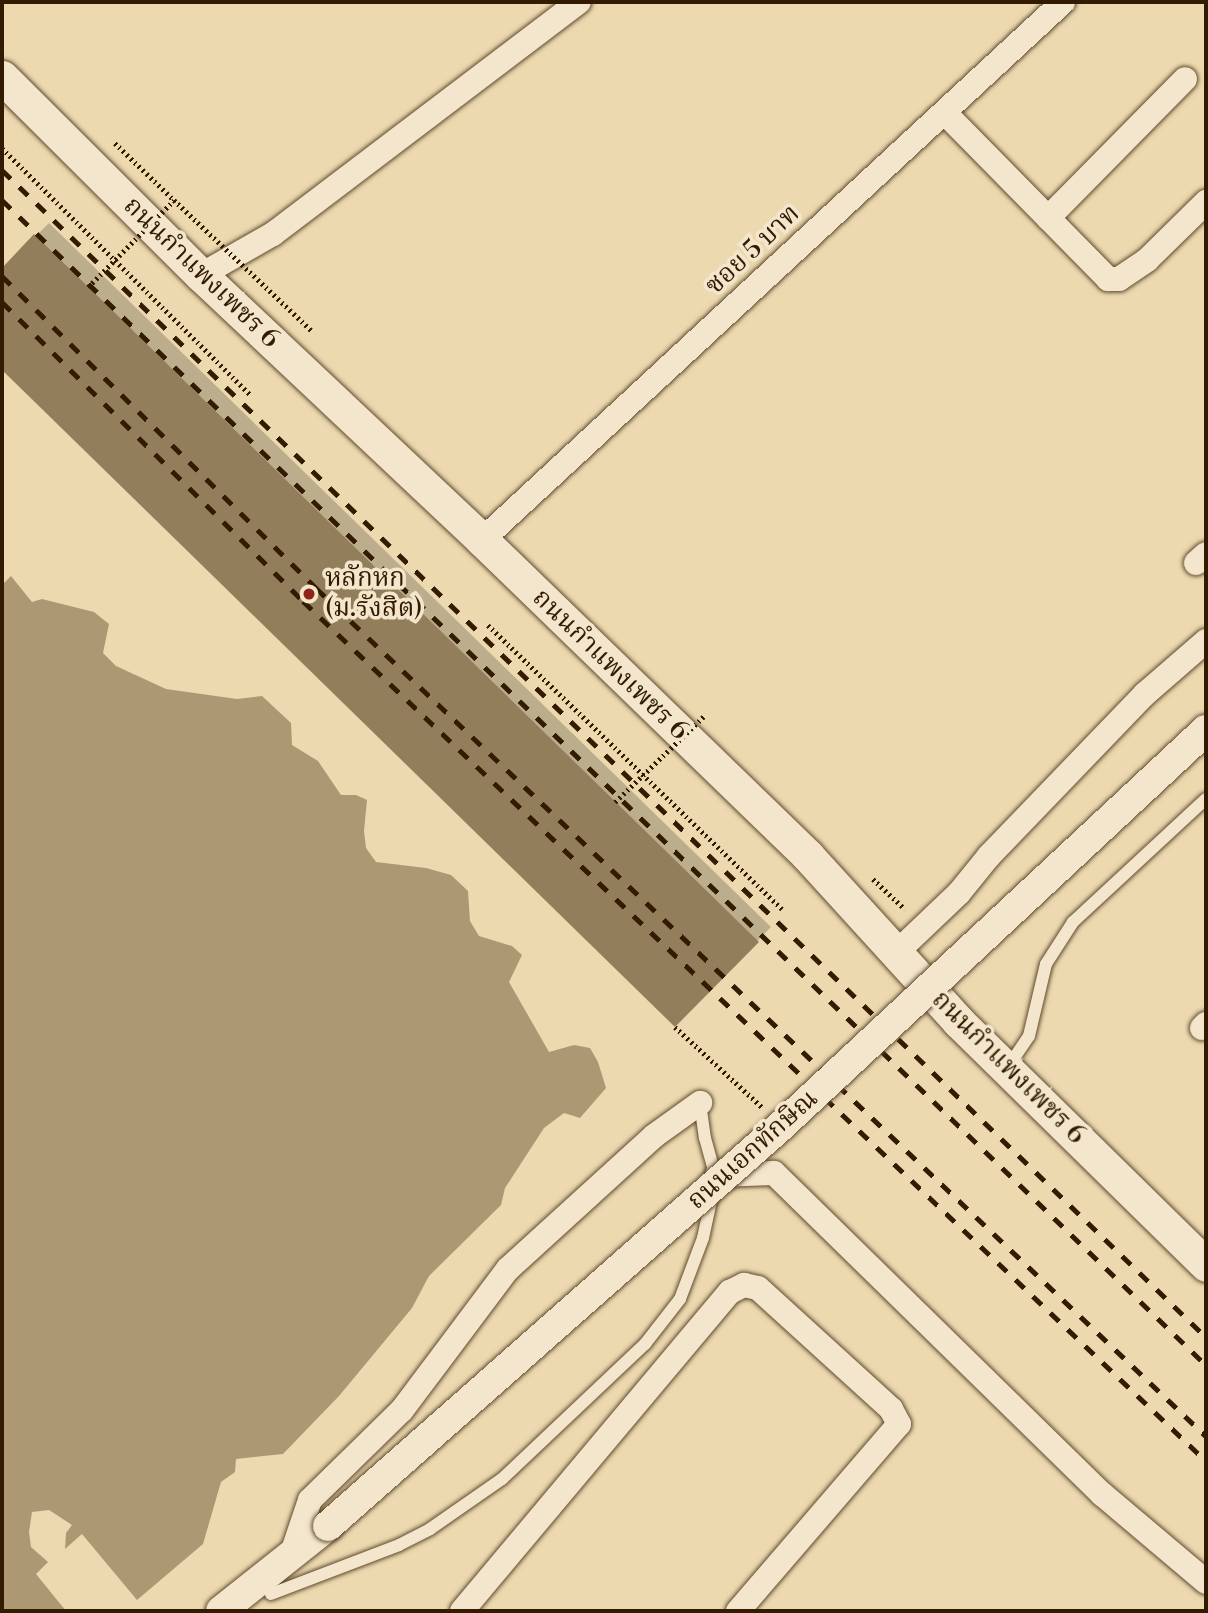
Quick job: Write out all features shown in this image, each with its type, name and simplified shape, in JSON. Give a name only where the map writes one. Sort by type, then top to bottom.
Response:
[{"type":"main road","name":"ถนนกำแพงเพชร 6","points":[[2,77],[201,275],[482,540],[808,856],[1007,1069],[1202,1253]]},
{"type":"street","points":[[201,275],[273,234],[579,2]]},
{"type":"street","name":"ซอย 5 บาท","points":[[482,540],[1063,2]]},
{"type":"street","points":[[1048,218],[1185,79]]},
{"type":"street","points":[[945,114],[1108,278],[1119,279],[1147,260],[1206,202]]},
{"type":"street","points":[[896,953],[959,893],[989,856],[1145,694],[1206,641]]},
{"type":"street","name":"ถนนเอกทักษิณ","points":[[221,1611],[290,1559],[781,1126],[1206,730]]},
{"type":"street","points":[[290,1559],[310,1500],[402,1410],[508,1269],[654,1136],[700,1103]]},
{"type":"street","points":[[716,1175],[774,1173],[1102,1494],[1206,1582]]},
{"type":"street","points":[[462,1611],[730,1292],[744,1285],[758,1288],[891,1409],[899,1424],[738,1611]]},
{"type":"street","name":"ถนนเอกทักษิณ","points":[[263,1602],[290,1559]]},
{"type":"lane","points":[[1007,1069],[1029,1036],[1046,964],[1073,922],[1206,799]]},
{"type":"lane","points":[[263,1602],[398,1545],[430,1528],[502,1479],[645,1344],[680,1298],[703,1238],[716,1175],[705,1138],[700,1103]]},
{"type":"path","points":[[2,148],[252,396]]},
{"type":"path","points":[[88,287],[174,200],[313,332]]},
{"type":"path","points":[[488,625],[782,909]]},
{"type":"path","points":[[615,802],[705,715]]},
{"type":"path","points":[[868,874],[924,926]]},
{"type":"path","points":[[675,1027],[781,1126]]},
{"type":"shaded area","points":[[11,576],[32,602],[42,599],[94,612],[109,624],[103,653],[116,666],[166,689],[237,699],[262,696],[291,723],[292,745],[318,761],[341,795],[356,795],[367,800],[364,831],[366,848],[376,862],[426,868],[451,875],[468,891],[470,921],[479,936],[512,946],[522,955],[509,982],[549,1052],[574,1045],[590,1048],[598,1062],[606,1088],[580,1118],[564,1113],[544,1128],[505,1188],[501,1205],[429,1276],[412,1308],[339,1396],[283,1454],[236,1459],[235,1472],[221,1482],[203,1544],[137,1600],[82,1534],[65,1549],[66,1533],[72,1525],[49,1510],[32,1512],[29,1532],[31,1547],[48,1562],[36,1574],[66,1611],[2,1611],[2,585]]},
{"type":"building","points":[[34,234],[759,942],[675,1027],[2,370],[2,268]]},
{"type":"railway","points":[[2,170],[1206,1337]]},
{"type":"railway","points":[[2,200],[1206,1365]]},
{"type":"railway","points":[[2,276],[316,588],[1206,1436]]},
{"type":"railway","points":[[2,302],[303,601],[1206,1461]]},
{"type":"place","name":"หลักหก (ม.รังสิต)","points":[[309,594]]}]
